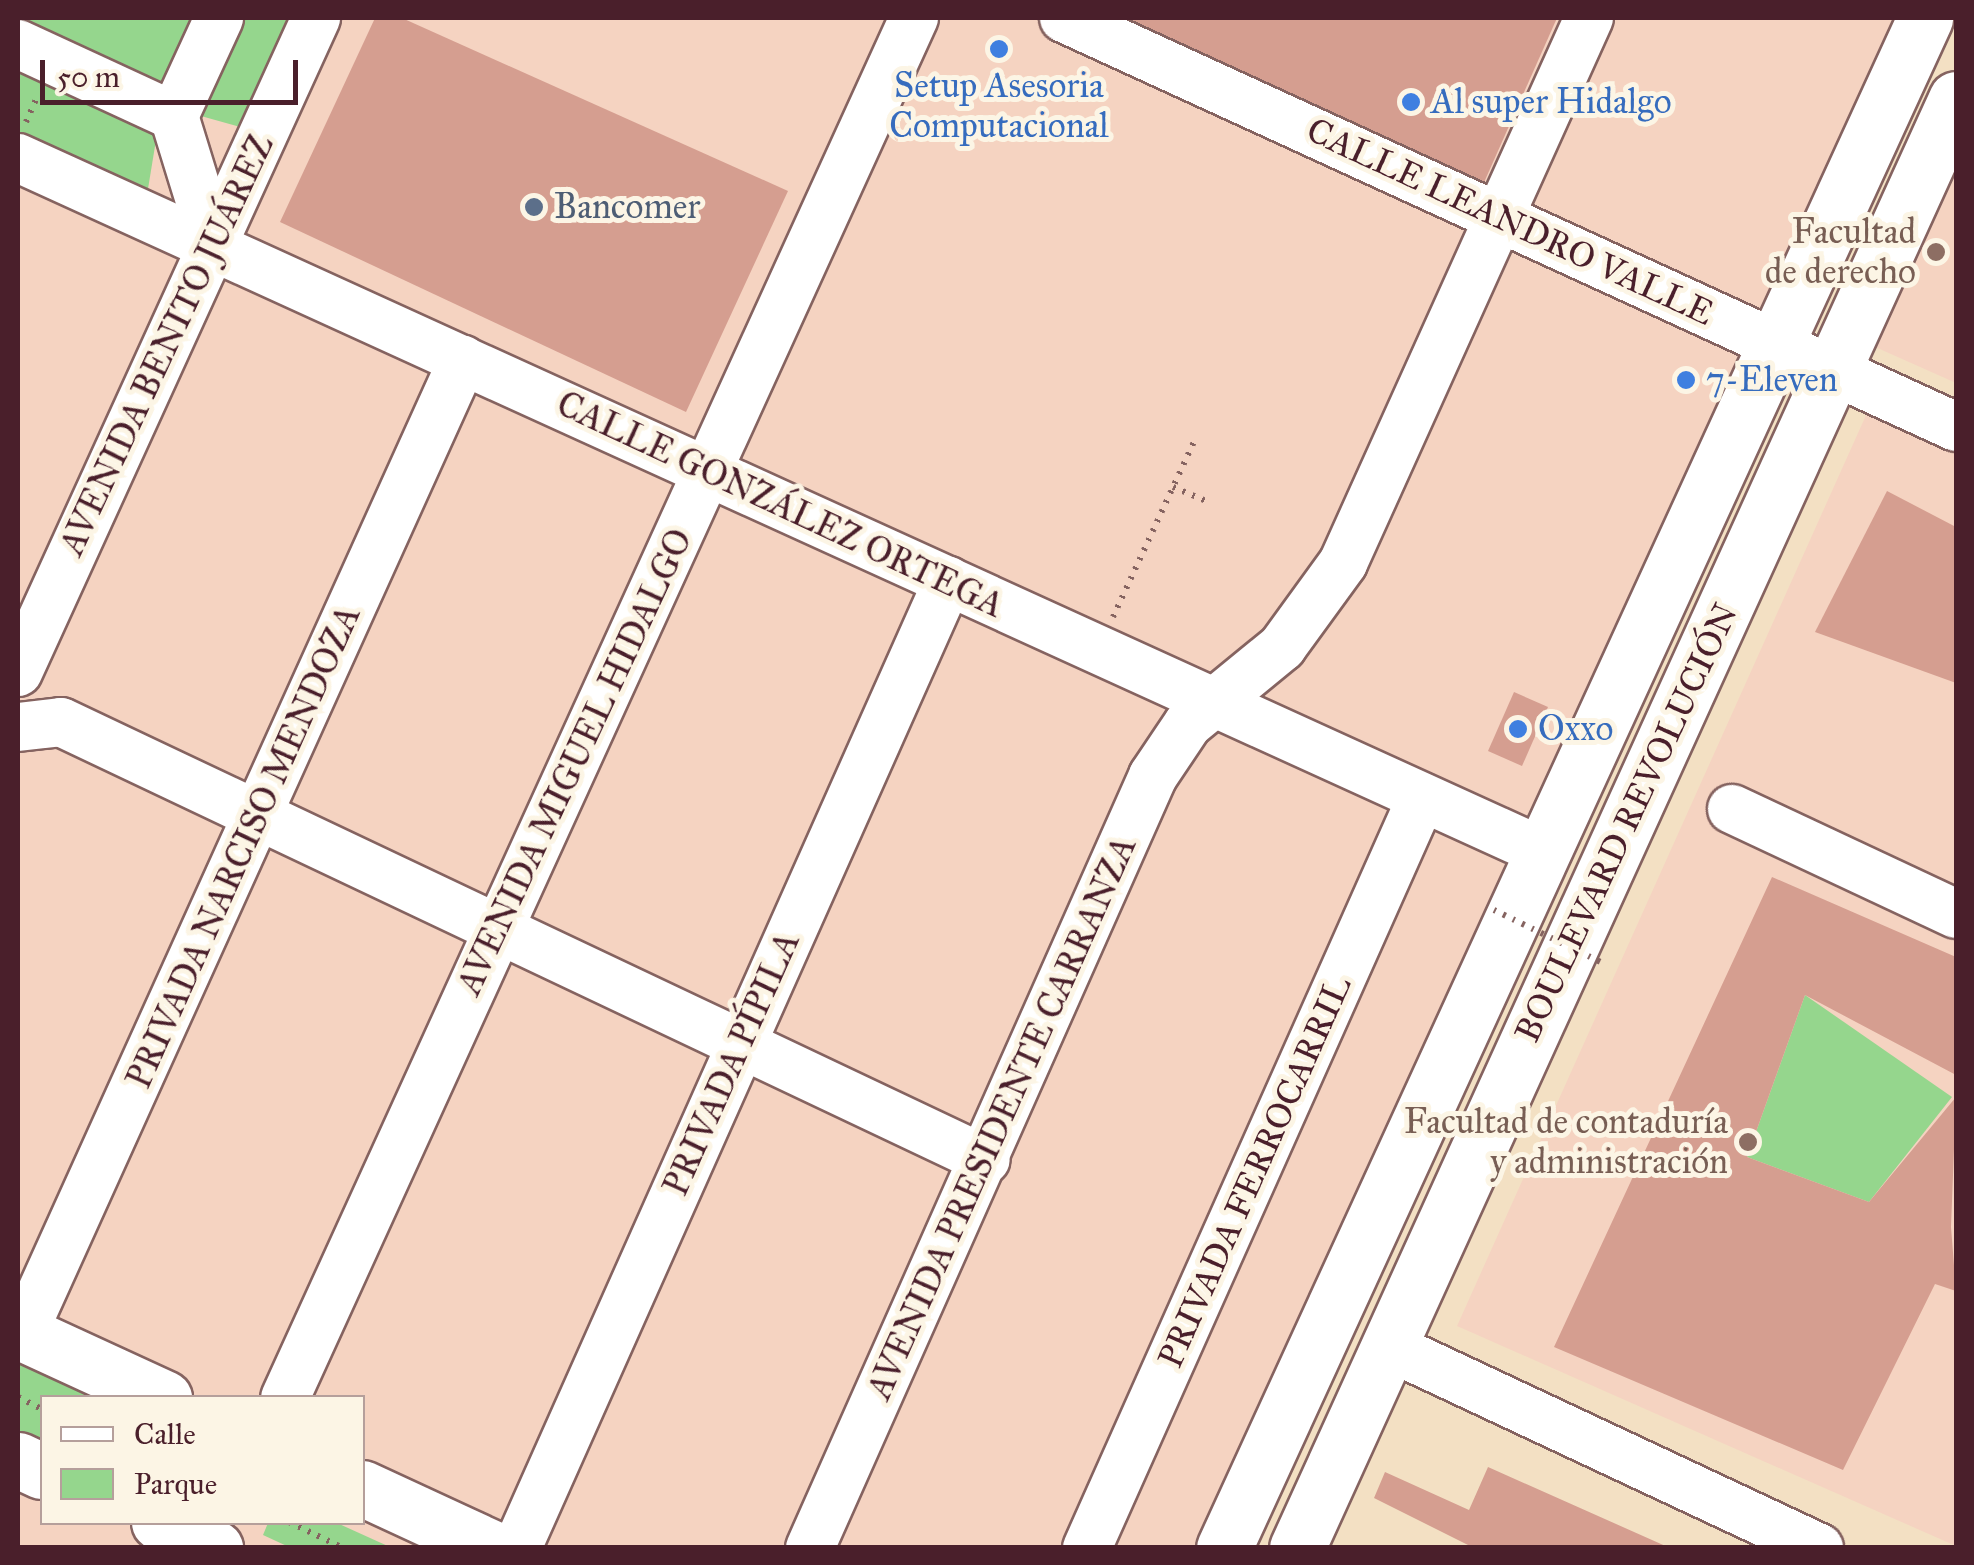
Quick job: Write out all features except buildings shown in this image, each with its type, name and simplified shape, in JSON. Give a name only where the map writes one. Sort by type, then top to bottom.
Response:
[{"type":"main road","points":[[1224,1548],[1925,18]]},
{"type":"main road","name":"BOULEVARD REVOLUCIÓN","points":[[1297,1548],[1956,100]]},
{"type":"main road","points":[[20,1332],[157,1395]]},
{"type":"main road","points":[[365,1489],[492,1548]]},
{"type":"main road","points":[[165,1525],[216,1548]]},
{"type":"street","points":[[213,244],[174,116],[219,18]]},
{"type":"street","name":"AVENIDA BENITO JUÁREZ","points":[[18,672],[316,18]]},
{"type":"street","name":"AVENIDA MIGUEL HIDALGO","points":[[286,1395],[914,18]]},
{"type":"street","name":"CALLE LEANDRO VALLE","points":[[1064,18],[1956,427]]},
{"type":"street","name":"AVENIDA PRESIDENTE CARRANZA","points":[[810,1548],[986,1160],[1152,776],[1168,746],[1214,702],[1282,647],[1344,563],[1589,18]]},
{"type":"street","points":[[18,44],[174,116]]},
{"type":"street","name":"CALLE GONZÁLEZ ORTEGA","points":[[18,158],[1543,852]]},
{"type":"street","name":"PRIVADA NARCISO MENDOZA","points":[[20,1332],[260,816],[462,360]]},
{"type":"street","name":"PRIVADA PÍPILA","points":[[517,1548],[948,581]]},
{"type":"street","points":[[18,726],[61,722],[986,1160]]},
{"type":"street","name":"PRIVADA FERROCARRIL","points":[[1087,1548],[1422,797]]},
{"type":"street","points":[[1732,809],[1956,914]]},
{"type":"street","points":[[1388,1346],[1819,1548]]},
{"type":"street","points":[[216,1548],[227,1525]]},
{"type":"path","points":[[1098,650],[1194,442]]},
{"type":"path","points":[[1173,486],[1206,501]]},
{"type":"path","points":[[1494,910],[1607,965]]},
{"type":"path","points":[[295,1525],[344,1548]]},
{"type":"shaded area","points":[[18,18],[1943,18],[1252,1547],[18,1547]]},
{"type":"shaded area","name":"Facultad de derecho","points":[[1956,158],[1956,383],[1873,346]]},
{"type":"shaded area","name":"Facultad de contaduría y administración","points":[[1867,413],[1956,454],[1956,1546],[1457,1326]]},
{"type":"green space","points":[[18,18],[302,18],[251,130],[183,111],[18,32]]},
{"type":"green space","points":[[18,60],[158,128],[145,207],[18,149]]},
{"type":"green space","points":[[1805,995],[1952,1097],[1869,1202],[1747,1157]]},
{"type":"green space","points":[[18,1355],[104,1395],[40,1395],[40,1451],[18,1441]]},
{"type":"green space","points":[[267,1525],[341,1525],[390,1547],[289,1547],[263,1535]]},
{"type":"place","name":"Setup Asesoria Computacional","points":[[999,49]]},
{"type":"place","name":"Al super Hidalgo","points":[[1411,102]]},
{"type":"place","name":"Bancomer","points":[[534,207]]},
{"type":"place","name":"Facultad de derecho","points":[[1936,252]]},
{"type":"place","name":"7-Eleven","points":[[1686,380]]},
{"type":"place","name":"Oxxo","points":[[1518,729]]},
{"type":"place","name":"Facultad de contaduría y administración","points":[[1748,1142]]}]
